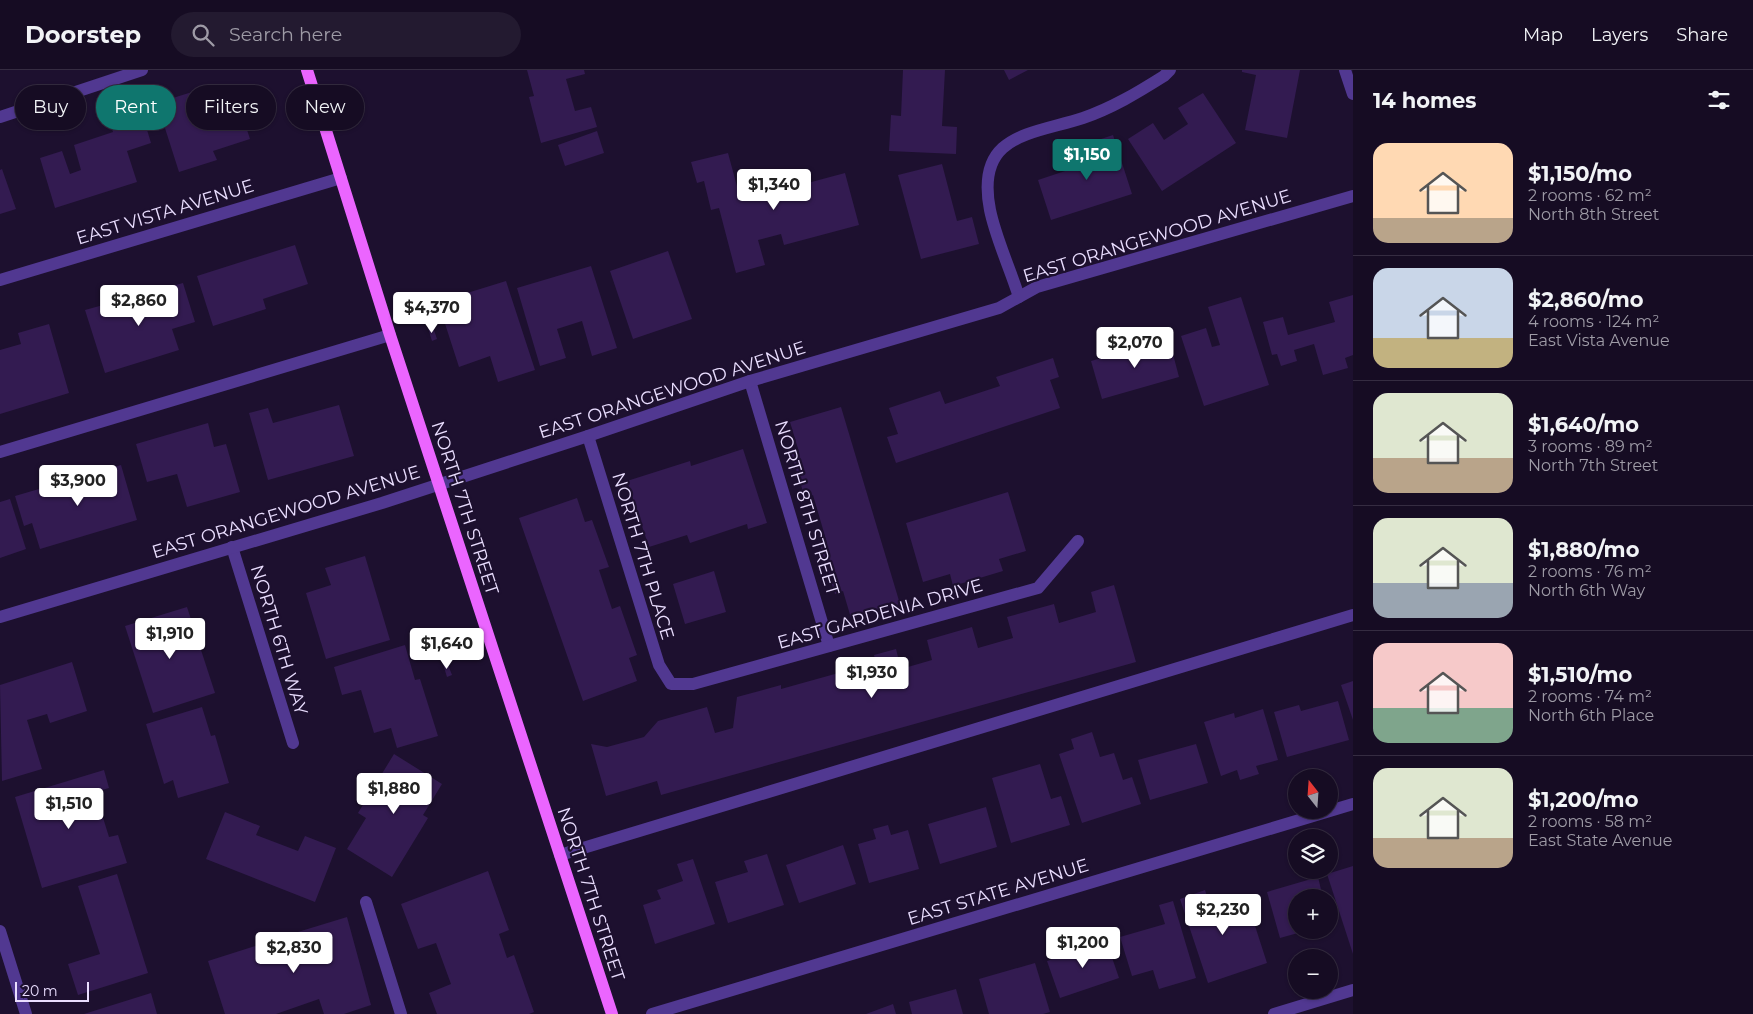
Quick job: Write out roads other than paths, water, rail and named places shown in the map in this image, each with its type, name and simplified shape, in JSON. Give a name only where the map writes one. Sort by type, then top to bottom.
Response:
[{"type":"main road","name":"NORTH 7TH STREET","points":[[307,70],[390,335],[612,1014]]},
{"type":"street","points":[[0,117],[142,70]]},
{"type":"street","points":[[1019,296],[990,210],[988,177],[993,160],[1005,146],[1023,134],[1082,118],[1117,105],[1164,76],[1170,70]]},
{"type":"street","points":[[1345,70],[1353,94]]},
{"type":"street","name":"EAST VISTA AVENUE","points":[[0,280],[341,178]]},
{"type":"street","name":"EAST ORANGEWOOD AVENUE","points":[[0,617],[439,484],[588,436],[750,380],[998,308],[1037,287],[1353,196]]},
{"type":"street","points":[[0,452],[390,335]]},
{"type":"street","name":"NORTH 8TH STREET","points":[[750,380],[829,646]]},
{"type":"street","name":"NORTH 7TH PLACE","points":[[588,436],[659,665],[671,684]]},
{"type":"street","name":"EAST GARDENIA DRIVE","points":[[671,684],[693,684],[1038,588],[1078,540]]},
{"type":"street","name":"NORTH 6TH WAY","points":[[232,547],[293,744]]},
{"type":"street","points":[[560,855],[1353,615]]},
{"type":"street","name":"EAST STATE AVENUE","points":[[652,1014],[1353,804]]},
{"type":"street","points":[[366,902],[401,1014]]},
{"type":"street","points":[[0,930],[26,1014]]},
{"type":"street","points":[[1274,1014],[1353,990]]}]
